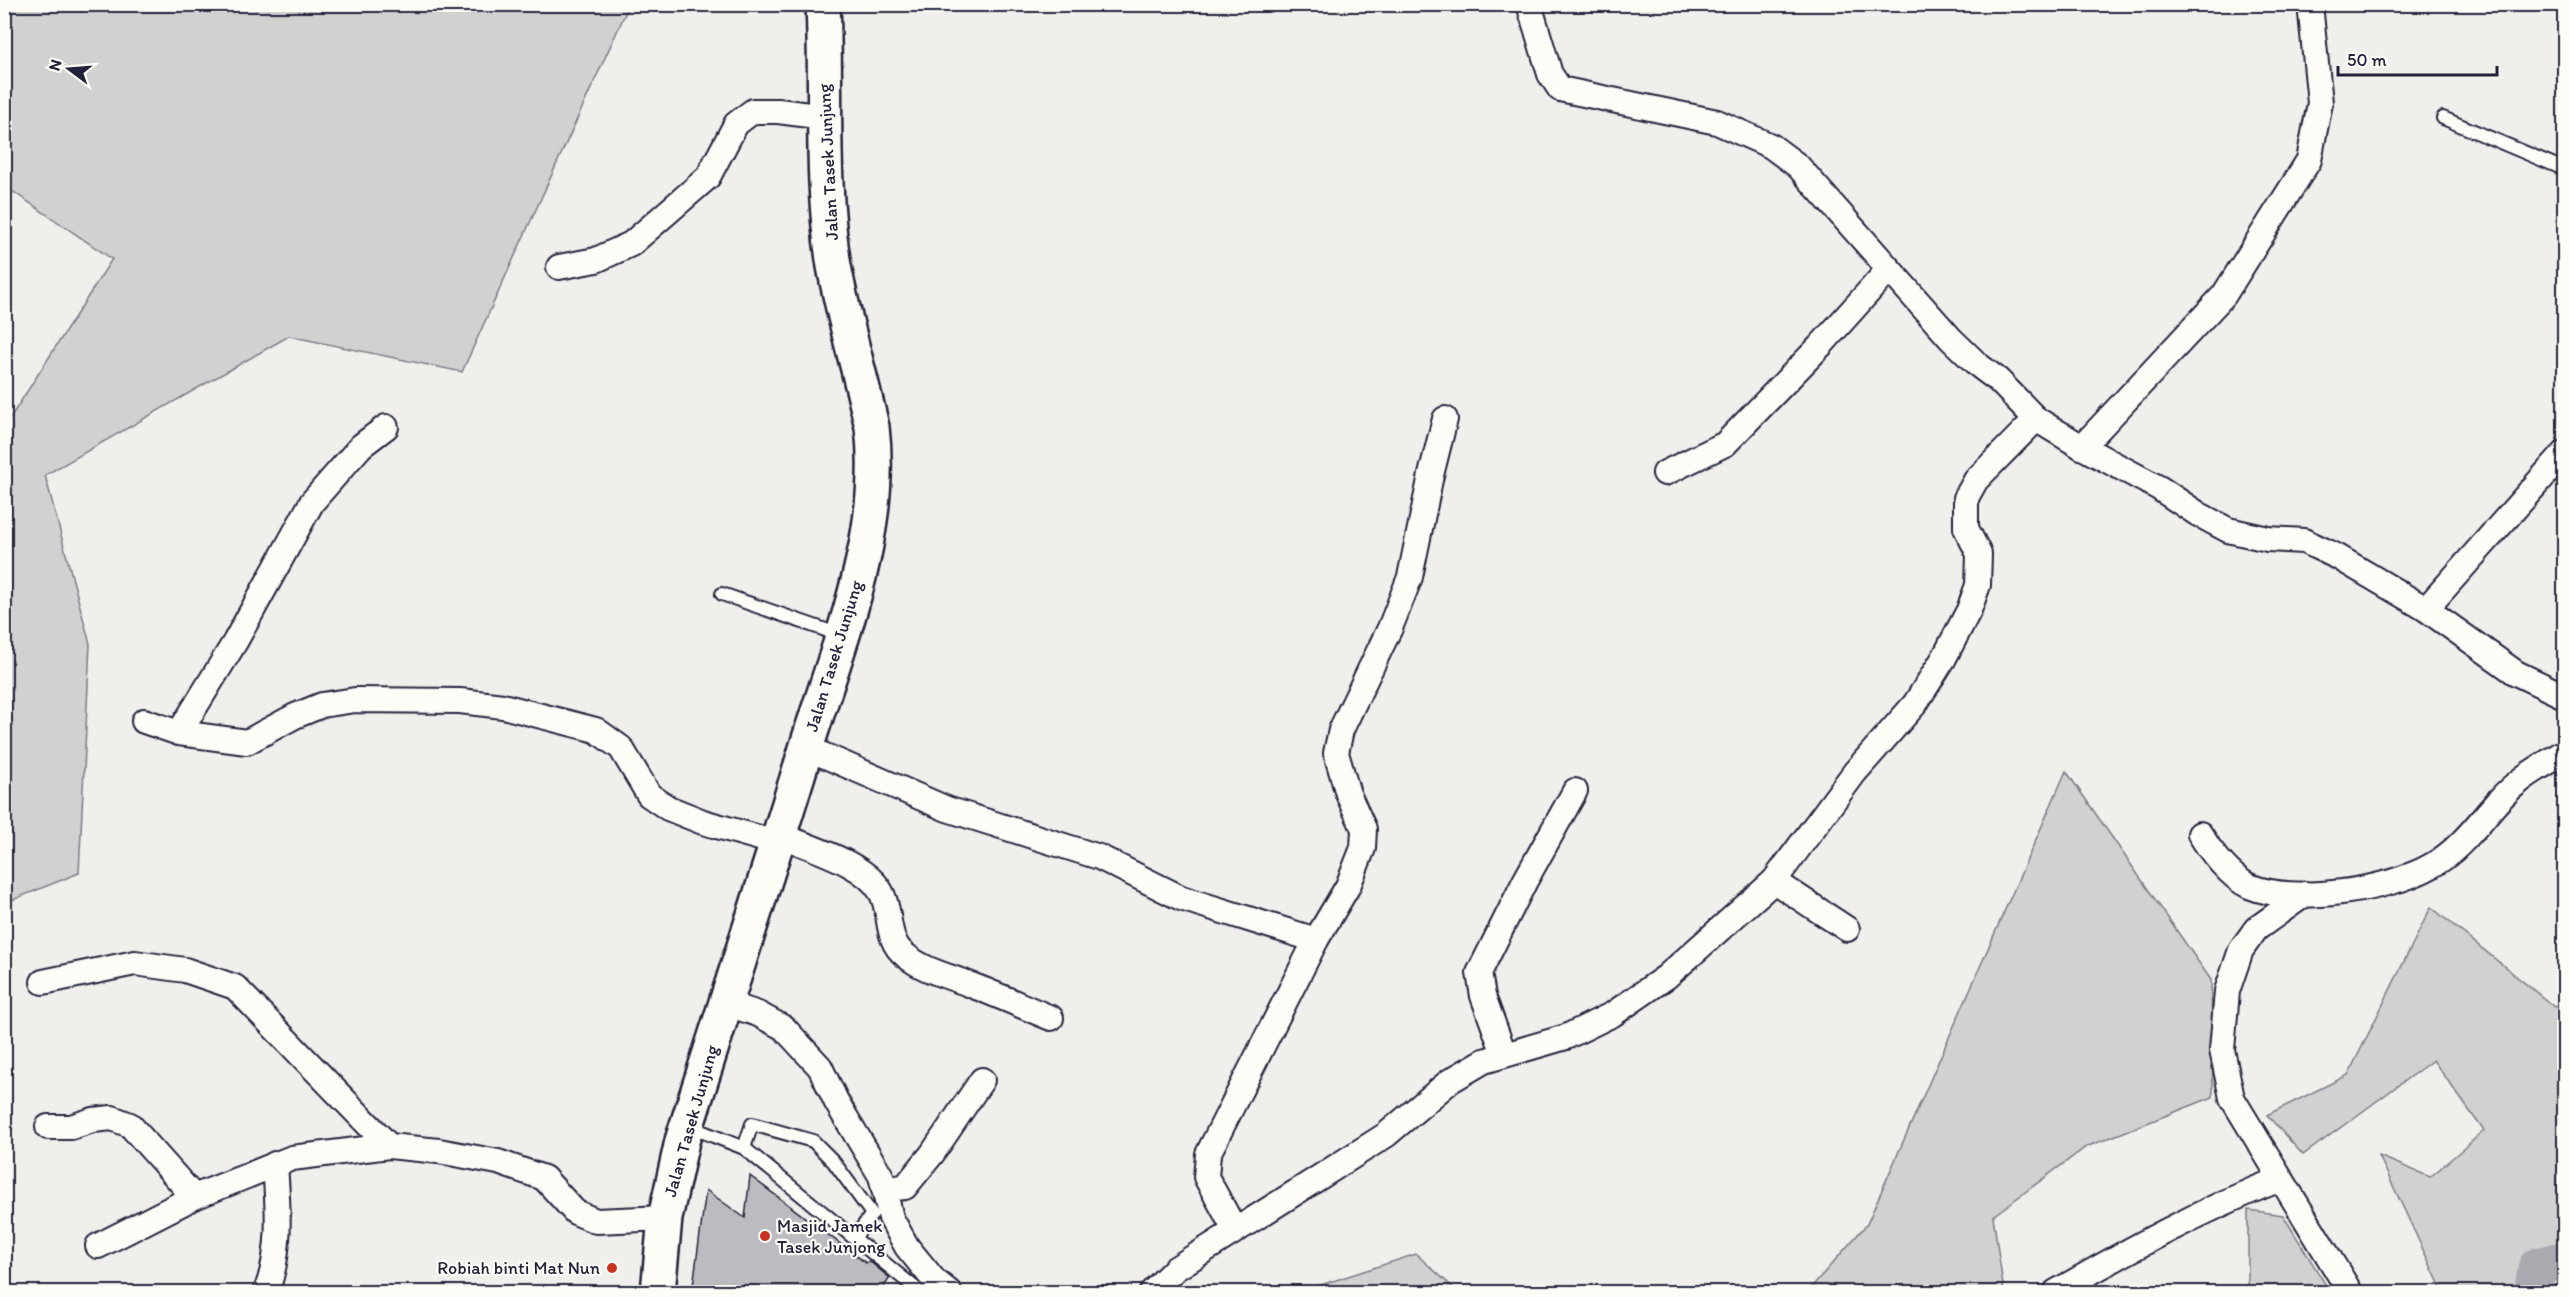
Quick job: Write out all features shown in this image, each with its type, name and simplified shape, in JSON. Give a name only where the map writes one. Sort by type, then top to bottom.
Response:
[{"type":"main road","name":"Jalan Tasek Junjung","points":[[658,1293],[665,1218],[687,1125],[842,636],[870,524],[876,453],[834,265],[826,178],[824,4]]},
{"type":"street","points":[[1529,4],[1550,74],[1560,89],[1717,122],[1771,146],[1798,166],[1951,339],[1977,365],[1998,380],[2036,419],[2082,447],[2159,488],[2198,514],[2228,530],[2268,539],[2304,541],[2338,557],[2426,609],[2516,673],[2565,696]]},
{"type":"street","points":[[2082,447],[2224,295],[2308,160],[2320,103],[2310,4]]},
{"type":"street","points":[[559,267],[596,260],[630,244],[708,177],[736,124],[753,111],[777,111],[825,117]]},
{"type":"street","points":[[1665,473],[1725,444],[1821,345],[1888,269]]},
{"type":"street","points":[[1235,1230],[1206,1177],[1208,1154],[1316,940],[1348,886],[1363,848],[1364,829],[1348,794],[1336,753],[1341,730],[1390,628],[1410,577],[1445,419]]},
{"type":"street","points":[[1152,1293],[1175,1269],[1386,1135],[1450,1081],[1484,1061],[1566,1037],[1613,1014],[1666,977],[1774,881],[1855,772],[1915,704],[1944,658],[1970,610],[1978,585],[1979,554],[1966,528],[1966,498],[1976,480],[2036,419]]},
{"type":"street","points":[[179,733],[236,642],[312,502],[362,446],[386,427]]},
{"type":"street","points":[[2426,609],[2565,453]]},
{"type":"street","points":[[144,721],[179,733],[247,742],[295,716],[322,705],[355,700],[460,701],[503,706],[596,730],[621,748],[649,795],[668,808],[704,822],[779,839],[862,870],[881,892],[886,904],[888,926],[903,954],[933,972],[970,984],[1051,1018]]},
{"type":"street","points":[[807,748],[947,810],[1100,857],[1181,898],[1316,940]]},
{"type":"street","points":[[2200,834],[2213,856],[2248,885],[2285,894],[2342,893],[2387,882],[2430,867],[2463,842],[2500,799],[2532,769],[2565,752]]},
{"type":"street","points":[[1504,1054],[1483,996],[1479,973],[1525,881],[1575,791]]},
{"type":"street","points":[[1774,881],[1847,929]]},
{"type":"street","points":[[2305,894],[2256,929],[2241,950],[2227,991],[2222,1050],[2232,1098],[2350,1293]]},
{"type":"street","points":[[43,982],[135,963],[185,970],[235,987],[389,1146]]},
{"type":"street","points":[[725,1004],[758,1014],[784,1028],[820,1067],[837,1103],[881,1176],[891,1218],[907,1247],[934,1280],[949,1293]]},
{"type":"street","points":[[884,1189],[905,1187],[932,1154],[982,1080]]},
{"type":"street","points":[[48,1127],[71,1127],[93,1120],[112,1118],[130,1125],[194,1197]]},
{"type":"street","points":[[98,1246],[194,1197],[292,1158],[389,1146],[440,1151],[498,1162],[544,1178],[576,1212],[596,1221],[665,1218]]},
{"type":"street","points":[[266,1293],[272,1278],[279,1228],[275,1164]]},
{"type":"street","points":[[2056,1293],[2154,1236],[2223,1202],[2280,1179]]},
{"type":"lane","points":[[2444,118],[2565,169]]},
{"type":"lane","points":[[722,594],[842,636]]},
{"type":"lane","points":[[744,1148],[752,1124],[813,1141],[833,1161],[872,1214],[855,1237]]},
{"type":"lane","points":[[687,1125],[744,1148],[855,1237],[920,1293]]},
{"type":"shaded area","points":[[5,4],[629,5],[462,372],[289,336],[45,475],[90,644],[79,873],[5,903],[5,426],[112,259],[5,186]]},
{"type":"shaded area","points":[[2066,771],[2211,980],[2213,1097],[2086,1147],[1993,1216],[2004,1292],[1807,1292],[1867,1224]]},
{"type":"shaded area","points":[[2431,907],[2564,1015],[2564,1247],[2527,1256],[2519,1292],[2443,1292],[2379,1156],[2430,1177],[2484,1131],[2433,1060],[2303,1155],[2267,1115],[2348,1075]]},
{"type":"shaded area","points":[[2248,1210],[2283,1215],[2330,1292],[2248,1292]]},
{"type":"shaded area","points":[[1416,1254],[1458,1292],[1299,1292]]},
{"type":"building","name":"Masjid Jamek Tasek Junjong","points":[[750,1176],[866,1263],[869,1261],[890,1278],[879,1293],[692,1293],[706,1190],[745,1218]]},
{"type":"waterway","points":[[2533,1292],[2537,1267],[2564,1260]]},
{"type":"place","name":"Masjid Jamek Tasek Junjong","points":[[765,1236]]},
{"type":"place","name":"Robiah binti Mat Nun","points":[[612,1268]]}]
